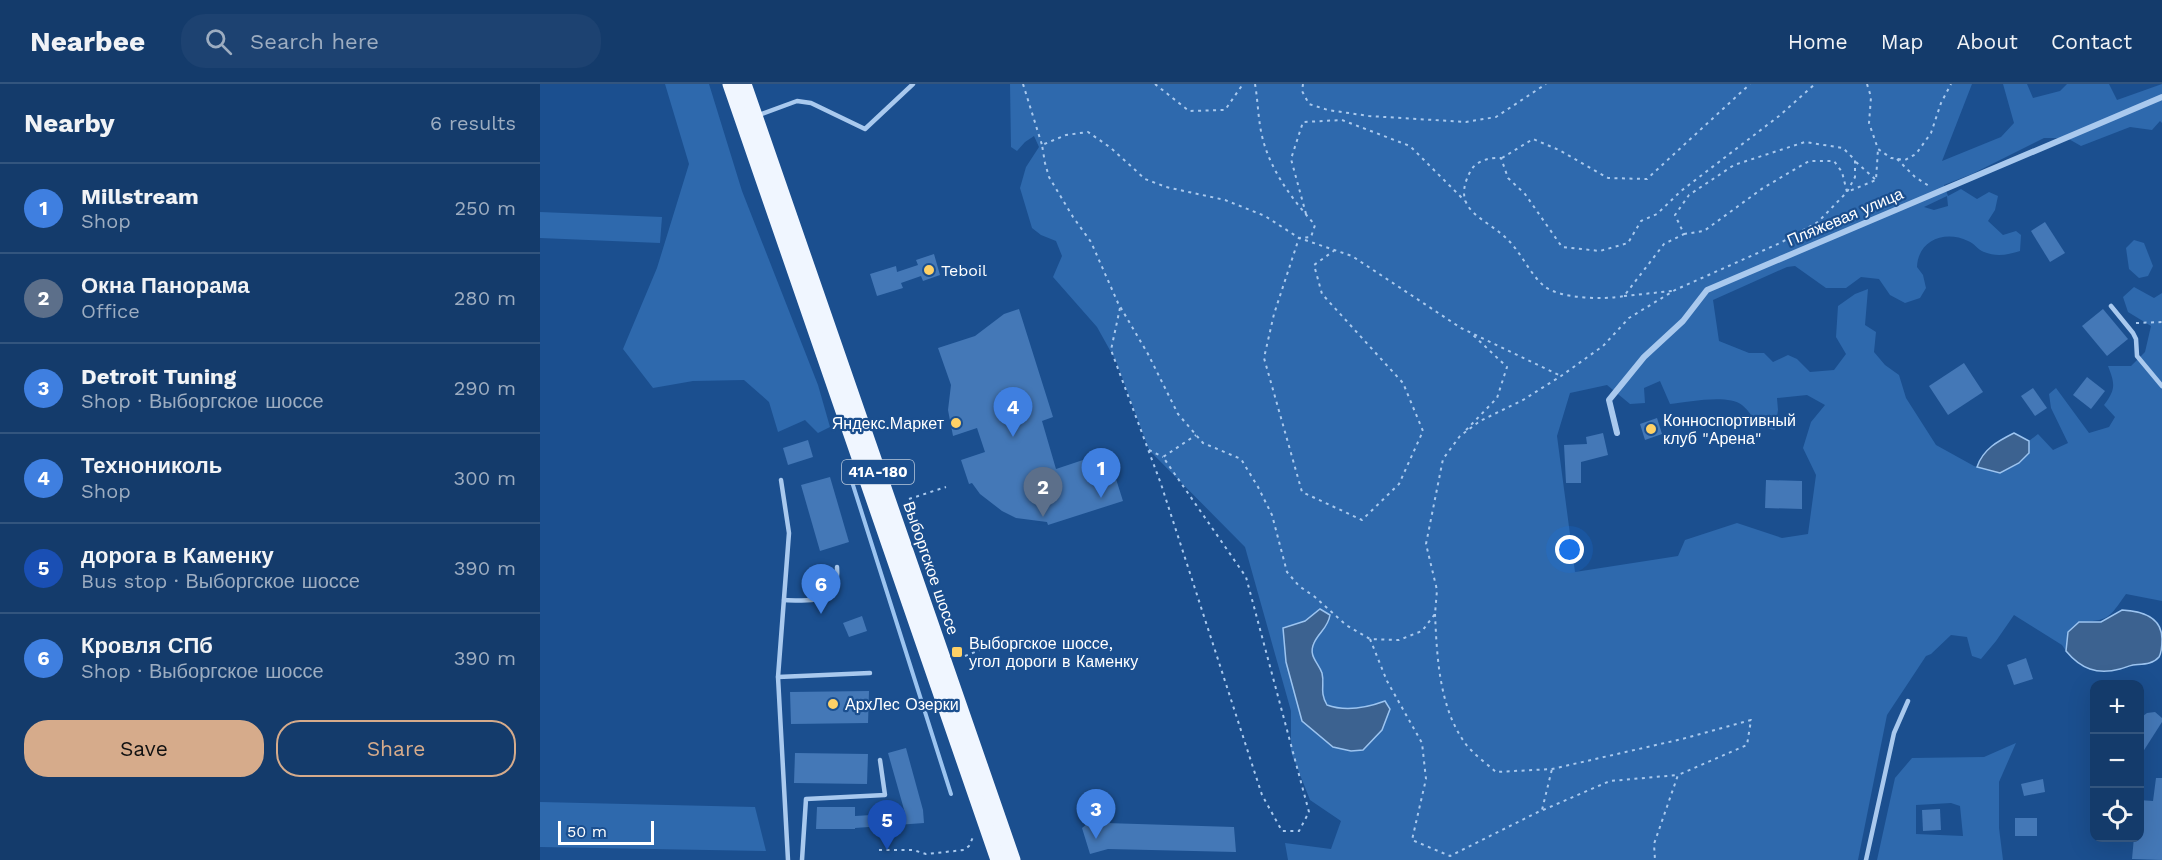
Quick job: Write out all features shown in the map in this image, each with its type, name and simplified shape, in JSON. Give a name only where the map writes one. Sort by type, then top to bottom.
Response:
[{"type":"main road","name":"Выборгское шоссе","points":[[730,84],[998,860]]},
{"type":"main road","name":"Выборгское шоссе","points":[[744,84],[1013,860]]},
{"type":"street","name":"Пляжевая улица","points":[[1617,433],[1609,400],[1644,357],[1683,321],[1707,290],[2162,97]]},
{"type":"lane","points":[[755,116],[797,101],[811,103],[865,129],[914,84]]},
{"type":"lane","points":[[2111,306],[2136,339],[2137,356],[2162,386]]},
{"type":"lane","points":[[781,480],[789,533],[778,677],[788,860]]},
{"type":"lane","points":[[784,600],[813,601],[826,597],[835,586],[838,577],[837,567]]},
{"type":"lane","points":[[778,677],[870,673]]},
{"type":"lane","points":[[1866,860],[1894,733],[1908,701]]},
{"type":"lane","points":[[802,860],[806,799],[885,795],[880,760]]},
{"type":"path","points":[[1023,84],[1042,145],[1049,177],[1091,242],[1120,307],[1148,354],[1178,414],[1203,443],[1241,459],[1272,515],[1287,572],[1299,586],[1316,597],[1346,625],[1370,639],[1399,640],[1422,631],[1435,614]]},
{"type":"path","points":[[1155,84],[1189,111],[1226,110],[1243,84]]},
{"type":"path","points":[[1255,84],[1262,136],[1272,166],[1315,225],[1311,237],[1299,238]]},
{"type":"path","points":[[1303,84],[1302,91],[1308,104],[1328,110],[1369,116],[1466,122],[1496,117],[1546,84]]},
{"type":"path","points":[[1465,201],[1464,183],[1473,166],[1491,157],[1501,158],[1533,139],[1559,150],[1608,178],[1647,179],[1750,84]]},
{"type":"path","points":[[1501,158],[1508,178],[1525,194],[1562,247],[1600,251],[1628,243],[1641,221],[1657,214],[1681,191],[1779,116],[1815,84]]},
{"type":"path","points":[[1867,84],[1871,97],[1869,123],[1878,149],[1876,180]]},
{"type":"path","points":[[1878,149],[1891,158],[1905,160],[1916,154],[1931,133],[1941,103],[1951,84]]},
{"type":"path","points":[[1306,215],[1292,159],[1303,122],[1342,120],[1410,146],[1465,201],[1476,217],[1506,238],[1545,286],[1565,294],[1609,299],[1675,290]]},
{"type":"path","points":[[1042,145],[1066,135],[1088,132],[1111,148],[1145,179],[1166,187],[1225,200],[1265,216],[1299,238],[1352,256],[1471,333],[1561,376]]},
{"type":"path","points":[[1684,234],[1675,215],[1689,195],[1734,165],[1804,142],[1843,148],[1876,180]]},
{"type":"path","points":[[1896,158],[1915,177],[1939,192]]},
{"type":"path","points":[[1624,296],[1664,244],[1684,234],[1704,231],[1763,188],[1809,160],[1834,161],[1842,172],[1847,192]]},
{"type":"path","points":[[1460,436],[1480,421],[1523,400],[1561,376],[1603,346],[1629,318],[1675,290],[1760,253],[1818,222],[1847,192],[1855,177],[1855,160]]},
{"type":"path","points":[[1847,192],[1876,180]]},
{"type":"path","points":[[1299,238],[1274,314],[1264,358],[1302,492],[1362,520],[1399,484],[1423,431],[1403,383],[1322,294],[1314,264],[1335,250]]},
{"type":"path","points":[[1120,307],[1111,350],[1149,450],[1262,795],[1282,831],[1299,831],[1309,812],[1246,577],[1163,457],[1149,450]]},
{"type":"path","points":[[2125,322],[2162,322]]},
{"type":"path","points":[[1370,639],[1387,681],[1422,743],[1426,779],[1412,840],[1450,856],[1542,810],[1610,781],[1678,775],[1747,745],[1750,720],[1682,740],[1552,769],[1496,772],[1466,744],[1450,713],[1437,663],[1435,614],[1437,590],[1426,544],[1443,459],[1460,436],[1497,398],[1507,367],[1471,333]]},
{"type":"path","points":[[1163,457],[1196,435]]},
{"type":"path","points":[[909,499],[946,487]]},
{"type":"path","points":[[965,656],[1000,642]]},
{"type":"path","points":[[1542,810],[1552,769]]},
{"type":"path","points":[[1655,860],[1654,844],[1678,775]]},
{"type":"path","points":[[879,850],[913,850],[926,854],[964,850],[973,838],[975,828]]},
{"type":"shaded area","points":[[665,84],[709,84],[742,191],[818,385],[830,427],[818,433],[805,420],[778,432],[769,402],[744,380],[693,381],[653,388],[623,349],[657,268],[689,164]]},
{"type":"shaded area","points":[[1010,84],[1972,84],[1942,161],[2001,137],[2014,123],[2003,84],[2027,84],[2033,98],[2060,91],[2067,84],[2109,84],[2117,100],[2162,84],[2162,123],[2160,121],[2152,130],[2130,127],[2081,146],[2067,138],[2044,138],[1972,174],[1944,185],[1948,196],[1961,189],[1977,199],[1989,192],[1998,196],[1995,210],[1988,221],[2003,235],[2016,231],[2021,235],[2020,251],[1993,255],[1959,238],[1942,237],[1934,240],[1922,250],[1917,267],[1923,275],[1926,288],[1920,298],[1905,303],[1890,295],[1879,279],[1861,277],[1846,288],[1826,288],[1795,266],[1787,267],[1713,300],[1719,341],[1749,353],[1764,353],[1773,362],[1788,355],[1797,359],[1810,372],[1834,370],[1846,354],[1836,337],[1838,306],[1855,294],[1868,289],[1865,325],[1876,332],[1874,352],[1885,365],[1899,375],[1906,398],[1936,445],[1974,466],[2000,473],[2020,463],[2029,453],[2029,441],[2038,434],[2053,450],[2068,443],[2051,408],[2049,394],[2056,388],[2089,433],[2109,427],[2115,417],[2104,405],[2111,395],[2113,386],[2108,366],[2131,366],[2145,352],[2151,326],[2128,312],[2123,297],[2134,287],[2154,298],[2162,293],[2162,601],[2126,594],[2107,617],[2096,621],[2078,622],[2068,632],[2066,651],[2062,645],[2014,615],[1981,659],[1972,656],[1967,637],[1951,635],[1926,656],[1887,715],[1858,860],[1288,860],[1285,843],[1331,849],[1341,821],[1310,800],[1291,752],[1291,711],[1245,547],[1149,450],[1116,361],[1097,327],[1053,277],[1062,256],[1056,241],[1041,235],[1032,228],[1020,188],[1026,167],[1039,147],[1034,136],[1017,151],[1011,147]],"holes":[[[1947,196],[1948,206],[1934,210],[1924,207]],[[1660,381],[1670,404],[1718,399],[1736,402],[1742,405],[1762,426],[1775,430],[1777,398],[1807,395],[1825,405],[1811,422],[1803,448],[1816,475],[1808,534],[1782,538],[1737,523],[1685,540],[1678,556],[1575,572],[1557,436],[1570,393],[1607,385],[1630,404],[1645,403],[1644,388]]]},
{"type":"shaded area","points":[[540,212],[662,217],[660,243],[540,238]]},
{"type":"shaded area","points":[[2134,240],[2144,243],[2153,266],[2148,276],[2139,278],[2129,269],[2126,248]]},
{"type":"shaded area","points":[[2014,433],[2029,441],[2029,453],[2019,463],[2000,473],[1977,467],[1987,450]]},
{"type":"shaded area","points":[[1320,609],[1330,615],[1314,643],[1312,652],[1322,673],[1323,696],[1327,705],[1356,708],[1385,701],[1390,709],[1382,730],[1363,750],[1351,751],[1333,747],[1302,721],[1286,662],[1283,628],[1305,621]]},
{"type":"shaded area","points":[[2122,610],[2149,616],[2158,625],[2161,631],[2162,646],[2156,660],[2112,671],[2097,671],[2084,666],[2066,651],[2068,632],[2079,622],[2101,622]]},
{"type":"shaded area","points":[[2016,743],[1999,782],[1999,828],[2003,860],[1877,860],[1895,778],[1912,758],[1984,757]],"holes":[[[1951,803],[1960,806],[1963,836],[1916,834],[1916,805]]]},
{"type":"shaded area","points":[[540,802],[755,807],[766,851],[540,847]]},
{"type":"building","points":[[2045,222],[2065,253],[2050,262],[2031,231]]},
{"type":"building","points":[[934,254],[940,275],[923,281],[921,276],[901,283],[903,288],[877,296],[870,274],[896,266],[897,272],[918,265],[916,260]]},
{"type":"building","points":[[1019,309],[1053,417],[1042,421],[1056,469],[1107,452],[1114,474],[1118,476],[1116,479],[1123,501],[1048,525],[1047,522],[1016,518],[1002,511],[980,494],[972,483],[969,484],[961,460],[985,452],[977,428],[953,436],[948,410],[951,385],[938,348],[975,336],[1004,314]]},
{"type":"building","points":[[2103,309],[2128,339],[2107,356],[2082,326]]},
{"type":"building","points":[[1964,363],[1983,392],[1948,415],[1929,386]]},
{"type":"building","points":[[2087,377],[2105,391],[2091,409],[2073,395]]},
{"type":"building","points":[[2033,388],[2047,408],[2035,416],[2021,396]]},
{"type":"building","name":"Конноспортивный клуб \"Арена\"","points":[[1657,418],[1662,434],[1645,440],[1640,424]]},
{"type":"building","points":[[1603,433],[1608,455],[1581,462],[1581,483],[1566,483],[1564,445],[1587,444],[1586,437]]},
{"type":"building","points":[[808,440],[813,457],[788,465],[783,448]]},
{"type":"building","points":[[830,477],[849,542],[820,551],[801,485]]},
{"type":"building","points":[[1766,480],[1802,481],[1802,509],[1765,508]]},
{"type":"building","points":[[862,616],[867,631],[849,637],[843,623]]},
{"type":"building","points":[[2026,658],[2033,679],[2014,685],[2007,665]]},
{"type":"building","points":[[869,691],[868,723],[791,724],[790,692]]},
{"type":"building","points":[[2155,712],[2162,718],[2162,722],[2144,750],[2144,715]]},
{"type":"building","points":[[906,748],[923,810],[924,823],[855,829],[816,829],[817,807],[855,807],[855,816],[905,813],[888,753]]},
{"type":"building","points":[[795,753],[868,754],[867,784],[794,783]]},
{"type":"building","points":[[2156,778],[2162,778],[2162,860],[2132,859],[2134,842],[2144,842],[2144,800],[2153,801]]},
{"type":"building","points":[[2043,779],[2045,792],[2024,796],[2021,784]]},
{"type":"building","points":[[1940,809],[1941,830],[1923,831],[1922,810]]},
{"type":"building","points":[[2015,818],[2037,818],[2037,836],[2015,836]]},
{"type":"building","points":[[1087,824],[1234,827],[1236,852],[1108,849],[1090,854],[1082,828]]},
{"type":"waterway","points":[[846,463],[951,794]]},
{"type":"place","name":"Teboil","points":[[929,270]]},
{"type":"place","name":"Яндекс.Маркет","points":[[956,423]]},
{"type":"place","name":"Конноспортивный клуб \"Арена\"","points":[[1651,429]]},
{"type":"place","name":"Технониколь","points":[[1013,437]]},
{"type":"place","name":"Millstream","points":[[1101,498]]},
{"type":"place","name":"Окна Панорама","points":[[1043,517]]},
{"type":"place","name":"Кровля СПб","points":[[821,614]]},
{"type":"place","name":"Выборгское шоссе, угол дороги в Каменку","points":[[957,652]]},
{"type":"place","name":"АрхЛес Озерки","points":[[833,704]]},
{"type":"place","name":"Detroit Tuning","points":[[1096,839]]},
{"type":"place","name":"дорога в Каменку","points":[[887,850]]}]
